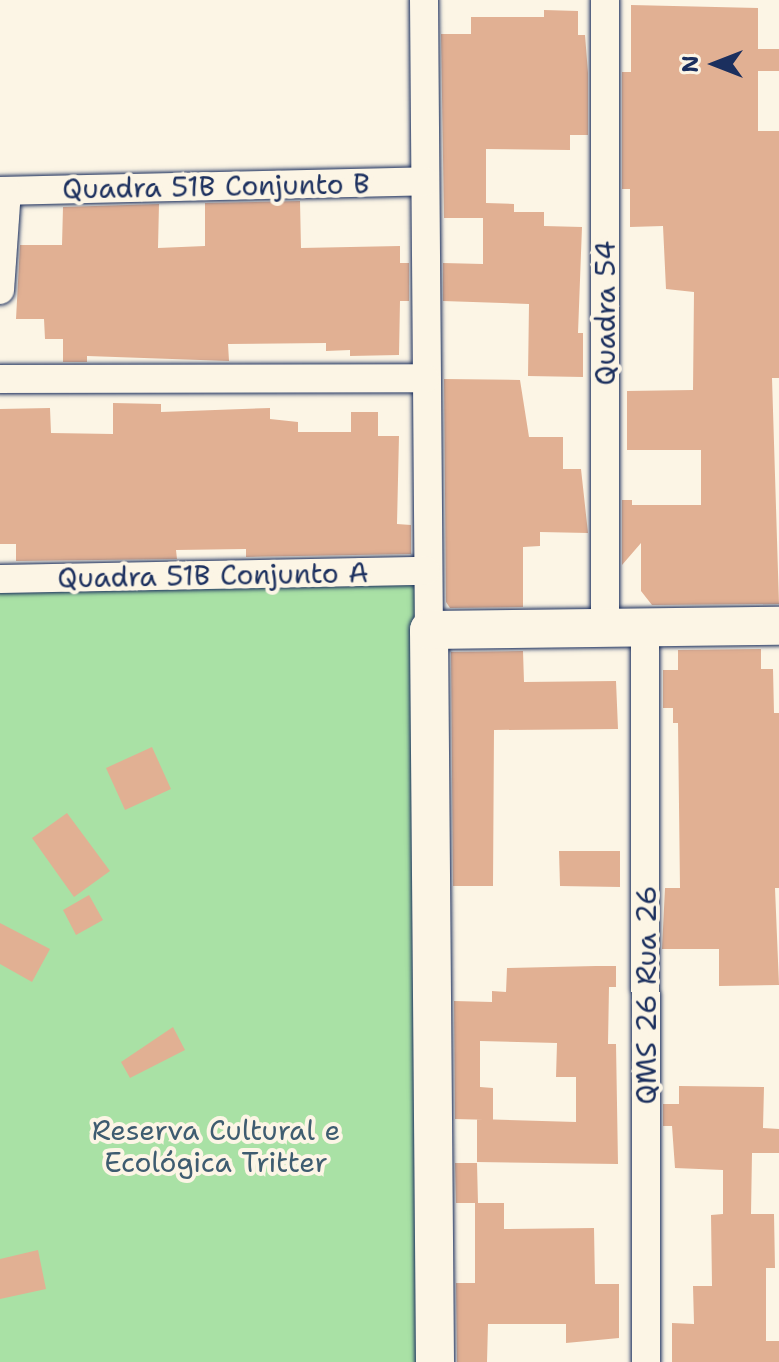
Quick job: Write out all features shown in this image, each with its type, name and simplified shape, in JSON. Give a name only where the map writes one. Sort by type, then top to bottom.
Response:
[{"type":"street","points":[[424,0],[426,571],[435,1362]]},
{"type":"street","name":"Quadra 54","points":[[605,0],[605,626]]},
{"type":"street","name":"Quadra 51B Conjunto B","points":[[4,191],[425,181]]},
{"type":"street","points":[[0,290],[4,191]]},
{"type":"street","points":[[0,379],[425,378]]},
{"type":"street","name":"Quadra 51B Conjunto A","points":[[0,579],[426,571]]},
{"type":"street","points":[[429,630],[779,626]]},
{"type":"street","name":"QMS 26 Rua 26","points":[[645,627],[646,1362]]},
{"type":"green space","name":"Reserva Cultural e Ecológica Tritter","points":[[422,575],[433,1362],[0,1362],[0,578]]},
{"type":"building","points":[[631,5],[758,8],[758,49],[779,49],[779,71],[758,71],[758,131],[779,131],[779,378],[772,378],[779,604],[652,605],[641,591],[641,543],[622,565],[622,500],[632,500],[632,505],[701,505],[701,450],[627,450],[627,391],[693,390],[694,292],[666,289],[663,226],[630,227],[630,189],[622,189],[622,72],[631,72]]},
{"type":"building","points":[[544,10],[578,11],[578,35],[585,35],[588,135],[570,135],[570,150],[486,149],[486,203],[514,204],[514,212],[544,212],[544,226],[582,227],[578,333],[583,333],[583,377],[528,376],[529,304],[443,301],[443,263],[483,264],[483,218],[444,218],[441,34],[471,34],[471,17],[544,17]]},
{"type":"building","points":[[300,201],[301,248],[400,246],[400,263],[409,263],[409,301],[400,301],[399,355],[350,356],[350,350],[326,351],[326,343],[228,344],[229,361],[87,356],[87,362],[63,362],[63,339],[45,339],[44,319],[16,319],[20,245],[62,245],[63,207],[159,204],[158,248],[205,246],[205,203]]},
{"type":"building","points":[[444,379],[520,380],[529,437],[563,437],[563,469],[581,469],[588,533],[540,532],[540,546],[523,547],[523,607],[450,608],[446,602]]},
{"type":"building","points":[[113,403],[161,404],[161,412],[270,408],[270,419],[298,422],[298,432],[351,432],[351,412],[378,412],[378,436],[399,436],[397,524],[411,525],[411,554],[246,557],[246,549],[176,550],[177,559],[16,561],[16,544],[0,544],[0,409],[50,408],[51,433],[113,434]]},
{"type":"building","points":[[761,649],[761,669],[773,669],[774,713],[779,713],[779,888],[775,888],[779,985],[719,986],[719,949],[662,949],[665,888],[680,888],[678,723],[673,723],[673,708],[663,708],[663,670],[678,670],[678,650]]},
{"type":"building","points":[[523,651],[524,682],[616,681],[618,729],[494,730],[493,886],[453,886],[451,652]]},
{"type":"building","points":[[152,747],[171,789],[125,810],[106,768]]},
{"type":"building","points":[[67,813],[110,871],[74,897],[32,838]]},
{"type":"building","points":[[559,851],[620,851],[620,887],[560,886]]},
{"type":"building","points":[[89,895],[103,920],[76,935],[63,910]]},
{"type":"building","points":[[0,923],[50,949],[32,982],[0,964]]},
{"type":"building","points":[[616,966],[616,987],[609,987],[608,1044],[616,1044],[618,1164],[477,1162],[477,1120],[455,1119],[454,1001],[492,1002],[492,991],[506,992],[507,968]],"holes":[[[480,1041],[557,1043],[556,1077],[576,1077],[576,1122],[493,1119],[493,1088],[480,1087]]]},
{"type":"building","points":[[173,1027],[185,1050],[130,1078],[121,1062]]},
{"type":"building","points":[[679,1086],[764,1087],[763,1128],[779,1129],[779,1153],[752,1153],[751,1214],[774,1214],[775,1268],[766,1268],[766,1341],[779,1341],[779,1362],[672,1362],[672,1323],[694,1324],[693,1286],[712,1286],[711,1215],[723,1214],[723,1170],[675,1168],[672,1126],[663,1126],[663,1104],[679,1104]]},
{"type":"building","points":[[455,1163],[477,1163],[478,1203],[504,1203],[504,1229],[594,1228],[595,1284],[619,1284],[619,1338],[566,1343],[566,1324],[488,1324],[487,1362],[457,1362],[456,1283],[475,1283],[475,1203],[456,1203]]},
{"type":"building","points":[[38,1250],[46,1289],[0,1299],[0,1259]]}]
